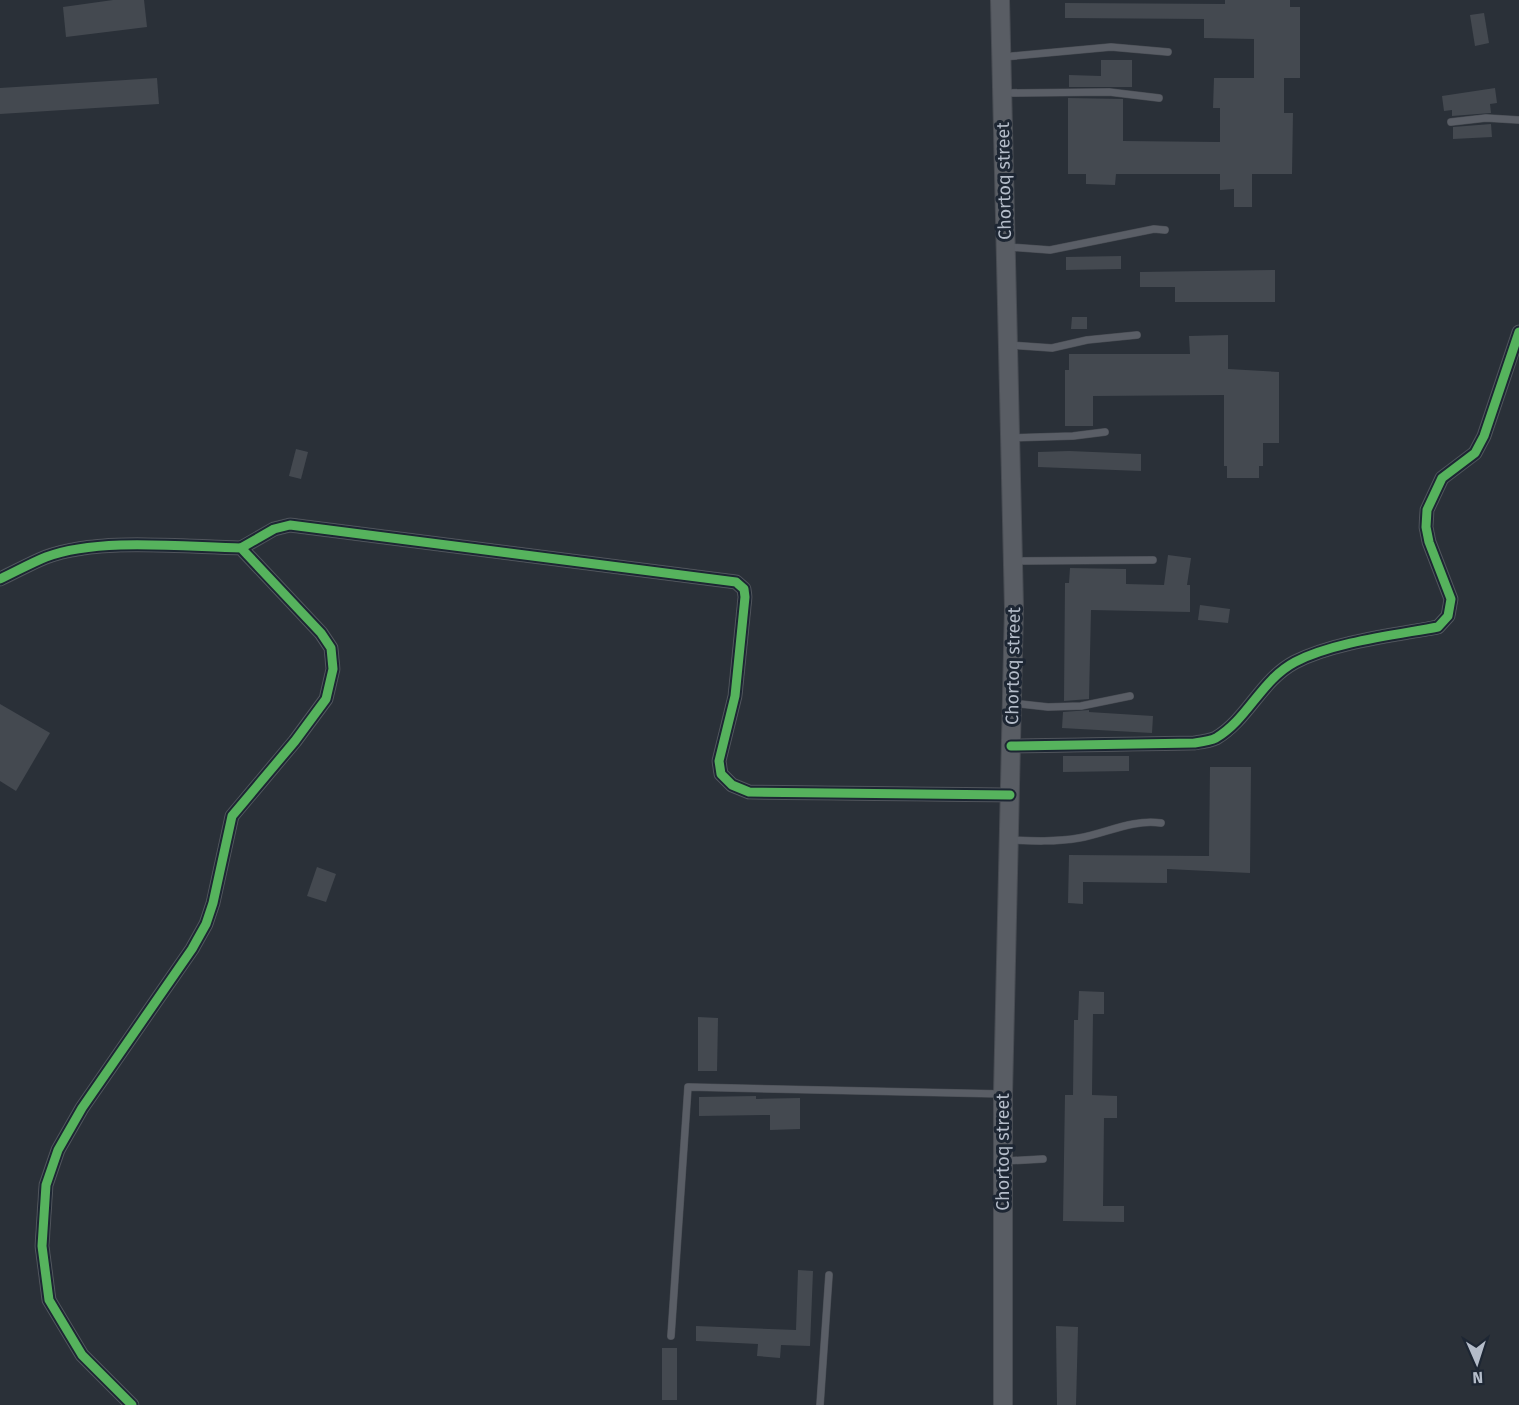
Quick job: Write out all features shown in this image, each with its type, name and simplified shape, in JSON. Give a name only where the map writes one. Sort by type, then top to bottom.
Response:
[{"type":"main road","name":"Chortoq street","points":[[1000,0],[1013,561],[1003,1094],[1003,1405]]},
{"type":"street","points":[[1011,746],[1194,743],[1214,739],[1234,723],[1275,675],[1296,662],[1334,648],[1438,627],[1448,616],[1451,599],[1429,542],[1425,526],[1427,510],[1442,478],[1475,453],[1484,436],[1519,332]]},
{"type":"street","points":[[0,579],[48,556],[80,549],[119,546],[241,548],[274,529],[290,525],[736,582],[744,589],[745,597],[735,696],[719,761],[721,774],[732,785],[748,792],[1010,795]]},
{"type":"street","points":[[132,1405],[82,1355],[49,1300],[42,1246],[46,1185],[58,1150],[82,1108],[192,949],[206,924],[232,816],[295,741],[326,699],[333,669],[331,648],[321,633],[241,548]]},
{"type":"lane","points":[[1001,58],[1111,47],[1168,52]]},
{"type":"lane","points":[[1002,93],[1109,92],[1159,98]]},
{"type":"lane","points":[[1451,122],[1486,118],[1519,120]]},
{"type":"lane","points":[[1005,246],[1050,250],[1154,229],[1165,230]]},
{"type":"lane","points":[[1008,345],[1052,348],[1087,340],[1137,335]]},
{"type":"lane","points":[[1010,438],[1064,437],[1105,432]]},
{"type":"lane","points":[[1013,561],[1153,560]]},
{"type":"lane","points":[[1012,703],[1048,707],[1081,706],[1130,696]]},
{"type":"lane","points":[[1009,840],[1041,842],[1079,838],[1143,821],[1161,823]]},
{"type":"lane","points":[[671,1336],[688,1087],[1003,1094]]},
{"type":"lane","points":[[1003,1161],[1043,1159]]},
{"type":"lane","points":[[820,1405],[829,1275]]},
{"type":"building","points":[[113,0],[144,0],[147,27],[66,37],[63,7]]},
{"type":"building","points":[[1225,0],[1290,0],[1290,7],[1300,7],[1300,78],[1284,78],[1284,113],[1293,113],[1292,174],[1252,174],[1252,207],[1234,207],[1234,189],[1220,190],[1220,174],[1116,174],[1115,185],[1086,184],[1086,174],[1068,174],[1068,98],[1123,99],[1123,141],[1220,142],[1220,108],[1213,108],[1214,78],[1254,78],[1254,39],[1204,38],[1204,19],[1065,18],[1065,3],[1225,4]]},
{"type":"building","points":[[1484,13],[1489,43],[1475,46],[1470,15]]},
{"type":"building","points":[[1101,60],[1132,60],[1132,87],[1069,87],[1069,75],[1101,76]]},
{"type":"building","points":[[157,78],[159,104],[0,114],[0,88]]},
{"type":"building","points":[[1495,88],[1497,103],[1490,104],[1491,113],[1452,116],[1452,110],[1444,111],[1442,96]]},
{"type":"building","points":[[1491,124],[1492,137],[1453,139],[1453,127]]},
{"type":"building","points":[[1121,256],[1121,269],[1066,270],[1066,257]]},
{"type":"building","points":[[1275,270],[1275,302],[1175,302],[1175,287],[1140,287],[1140,272]]},
{"type":"building","points":[[1072,317],[1087,317],[1087,329],[1071,329]]},
{"type":"building","points":[[1228,335],[1228,369],[1279,372],[1279,443],[1263,443],[1263,466],[1259,466],[1259,478],[1227,478],[1227,466],[1224,466],[1224,395],[1093,396],[1093,426],[1065,426],[1065,370],[1069,370],[1069,354],[1190,354],[1189,336]]},
{"type":"building","points":[[296,449],[308,452],[301,479],[289,476]]},
{"type":"building","points":[[1038,452],[1141,454],[1141,471],[1038,467]]},
{"type":"building","points":[[1168,555],[1191,558],[1187,585],[1190,585],[1190,612],[1091,610],[1089,699],[1064,701],[1065,583],[1069,583],[1070,568],[1126,569],[1126,584],[1164,585]]},
{"type":"building","points":[[1200,605],[1230,609],[1228,623],[1198,620]]},
{"type":"building","points":[[0,704],[50,733],[16,791],[0,781]]},
{"type":"building","points":[[1089,710],[1089,712],[1153,716],[1152,733],[1062,728],[1063,712]]},
{"type":"building","points":[[1063,756],[1129,756],[1129,771],[1063,772]]},
{"type":"building","points":[[1210,767],[1251,767],[1250,873],[1167,869],[1167,883],[1083,882],[1083,904],[1068,903],[1069,855],[1209,856]]},
{"type":"building","points":[[317,867],[336,874],[326,902],[307,896]]},
{"type":"building","points":[[1079,991],[1104,992],[1104,1014],[1093,1014],[1092,1095],[1117,1096],[1117,1118],[1104,1118],[1103,1206],[1124,1206],[1124,1222],[1063,1221],[1065,1095],[1073,1095],[1074,1020],[1078,1020]]},
{"type":"building","points":[[698,1017],[718,1018],[717,1071],[698,1071]]},
{"type":"building","points":[[756,1096],[756,1099],[800,1098],[800,1129],[770,1130],[770,1115],[699,1116],[699,1097]]},
{"type":"building","points":[[798,1270],[813,1271],[810,1346],[781,1345],[780,1358],[757,1356],[758,1344],[696,1341],[696,1326],[796,1330]]},
{"type":"building","points":[[1056,1326],[1078,1327],[1076,1405],[1057,1405]]},
{"type":"building","points":[[662,1348],[677,1348],[677,1400],[662,1400]]},
{"type":"cycle path","points":[[1011,746],[1194,743],[1211,740],[1237,721],[1273,679],[1295,662],[1346,644],[1438,627],[1448,616],[1451,599],[1429,542],[1426,527],[1427,510],[1442,478],[1475,453],[1484,436],[1519,332]]},
{"type":"cycle path","points":[[241,548],[274,529],[290,525],[736,582],[744,589],[745,597],[735,696],[719,761],[721,774],[732,785],[749,792],[1010,795]]},
{"type":"cycle path","points":[[0,579],[46,557],[91,547],[142,545],[241,548],[321,633],[331,648],[333,669],[326,699],[295,741],[232,816],[213,903],[206,924],[192,949],[82,1108],[58,1150],[46,1185],[42,1246],[49,1300],[82,1355],[132,1405]]}]
